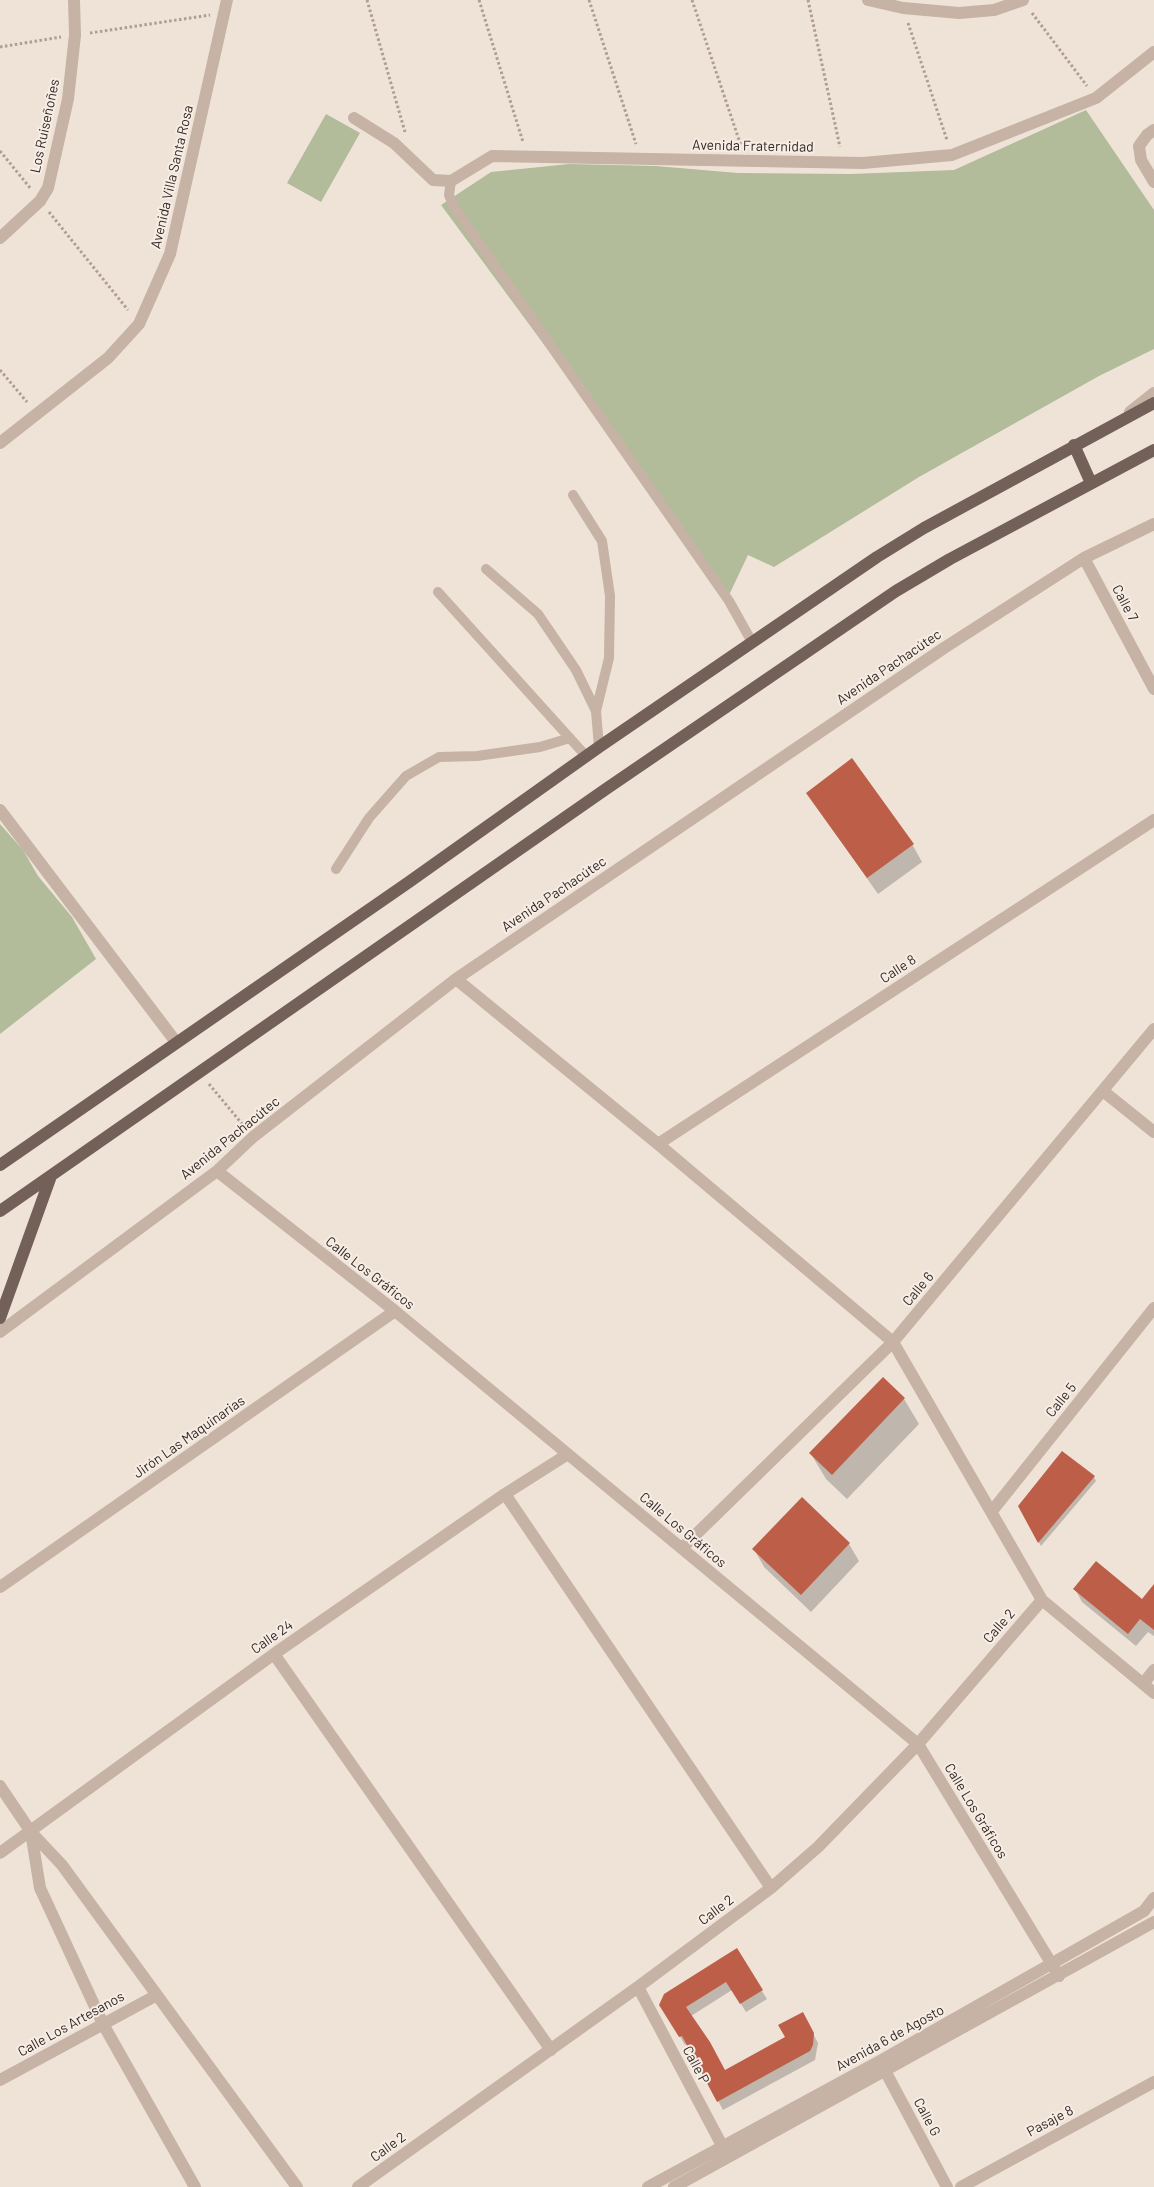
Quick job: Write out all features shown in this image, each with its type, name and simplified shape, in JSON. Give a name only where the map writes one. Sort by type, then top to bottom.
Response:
[{"type":"main road","points":[[0,1165],[409,882],[598,747],[924,528],[1154,403]]},
{"type":"main road","points":[[1074,445],[1092,483]]},
{"type":"main road","points":[[0,1212],[896,590],[1154,450]]},
{"type":"main road","points":[[0,1318],[51,1176]]},
{"type":"street","name":"Los Ruiseñoñes","points":[[0,238],[40,201],[48,188],[68,99],[76,35],[74,0]]},
{"type":"street","name":"Avenida Villa Santa Rosa","points":[[0,443],[108,358],[139,324],[170,254],[227,0]]},
{"type":"street","points":[[868,0],[903,8],[959,13],[994,10],[1023,0]]},
{"type":"street","name":"Avenida Fraternidad","points":[[451,181],[492,156],[844,162],[952,155],[1096,98],[1154,52]]},
{"type":"street","points":[[354,118],[394,142],[433,180],[451,181]]},
{"type":"street","points":[[1154,130],[1147,135],[1139,146],[1141,160],[1154,182]]},
{"type":"street","points":[[1120,420],[1154,393]]},
{"type":"street","name":"Avenida Pachacútec","points":[[0,1332],[217,1171],[253,1137],[456,978],[944,648],[1084,558],[1154,524]]},
{"type":"street","name":"Calle 7","points":[[1084,558],[1154,689]]},
{"type":"street","points":[[0,810],[176,1042]]},
{"type":"street","name":"Calle 8","points":[[658,1144],[1154,820]]},
{"type":"street","points":[[456,978],[658,1144],[893,1342],[1042,1600],[1154,1693]]},
{"type":"street","name":"Calle 6","points":[[682,1548],[893,1342],[1154,1029]]},
{"type":"street","points":[[1103,1091],[1154,1132]]},
{"type":"street","name":"Calle Los Gráficos","points":[[217,1171],[395,1311],[918,1744],[1059,1976]]},
{"type":"street","name":"Calle 5","points":[[992,1511],[1154,1308]]},
{"type":"street","name":"Jirón Las Maquinarias","points":[[0,1587],[395,1311]]},
{"type":"street","name":"Calle 24","points":[[0,1853],[274,1654],[505,1494],[568,1454]]},
{"type":"street","points":[[505,1494],[770,1888]]},
{"type":"street","name":"Calle 2","points":[[358,2187],[638,1987],[770,1888],[818,1847],[918,1744],[1042,1600]]},
{"type":"street","points":[[274,1654],[550,2050]]},
{"type":"street","points":[[1142,1684],[1154,1670]]},
{"type":"street","points":[[0,1786],[31,1832],[62,1866],[297,2187]]},
{"type":"street","points":[[31,1832],[40,1888],[103,2024],[196,2187]]},
{"type":"street","points":[[1153,1925],[1144,1911],[1154,1898]]},
{"type":"street","name":"Avenida 6 de Agosto","points":[[883,2066],[1144,1911]]},
{"type":"street","name":"Avenida 6 de Agosto","points":[[648,2187],[725,2152],[883,2066],[1059,1976],[1153,1925]]},
{"type":"street","name":"Calle P","points":[[638,1987],[725,2152]]},
{"type":"street","name":"Calle Los Artesanos","points":[[0,2080],[157,1995]]},
{"type":"street","name":"Calle G","points":[[883,2066],[947,2187]]},
{"type":"street","name":"Pasaje 8","points":[[961,2187],[1154,2082]]},
{"type":"street","name":"Avenida 6 de Agosto","points":[[674,2187],[725,2152]]},
{"type":"lane","points":[[451,181],[449,195],[454,208],[718,585],[752,642]]},
{"type":"lane","points":[[573,495],[602,541],[610,596],[609,658],[596,711],[598,747]]},
{"type":"lane","points":[[486,569],[538,614],[576,670],[596,711]]},
{"type":"lane","points":[[438,592],[586,756]]},
{"type":"lane","points":[[336,869],[369,818],[406,776],[439,757],[477,756],[540,747],[570,738]]},
{"type":"path","points":[[366,0],[406,136]]},
{"type":"path","points":[[479,0],[527,156]]},
{"type":"path","points":[[589,0],[641,159]]},
{"type":"path","points":[[692,0],[746,160]]},
{"type":"path","points":[[808,0],[844,162]]},
{"type":"path","points":[[1023,0],[1096,98]]},
{"type":"path","points":[[903,8],[952,155]]},
{"type":"path","points":[[0,47],[225,13]]},
{"type":"path","points":[[0,151],[139,324]]},
{"type":"path","points":[[0,370],[37,414]]},
{"type":"path","points":[[210,1085],[253,1137]]},
{"type":"green space","points":[[1086,110],[1154,210],[1154,349],[1099,376],[919,477],[774,567],[748,555],[729,595],[441,205],[491,172],[569,164],[656,166],[738,173],[851,174],[954,170]]},
{"type":"green space","points":[[326,114],[360,133],[321,202],[287,183]]},
{"type":"green space","points":[[0,824],[23,850],[38,876],[72,917],[96,959],[0,1034]]},
{"type":"building","points":[[852,758],[914,844],[867,878],[806,793]]},
{"type":"building","points":[[883,1377],[905,1398],[832,1475],[809,1453]]},
{"type":"building","points":[[1062,1451],[1095,1476],[1038,1543],[1018,1506]]},
{"type":"building","points":[[802,1497],[850,1543],[801,1595],[752,1549]]},
{"type":"building","points":[[1096,1561],[1142,1599],[1154,1584],[1154,1630],[1140,1619],[1128,1634],[1073,1589]]},
{"type":"building","points":[[737,1948],[763,1990],[740,2004],[726,1982],[686,2007],[710,2042],[725,2070],[785,2037],[778,2025],[803,2012],[814,2033],[813,2045],[810,2051],[717,2102],[682,2036],[679,2037],[659,2005],[664,1994]]}]
